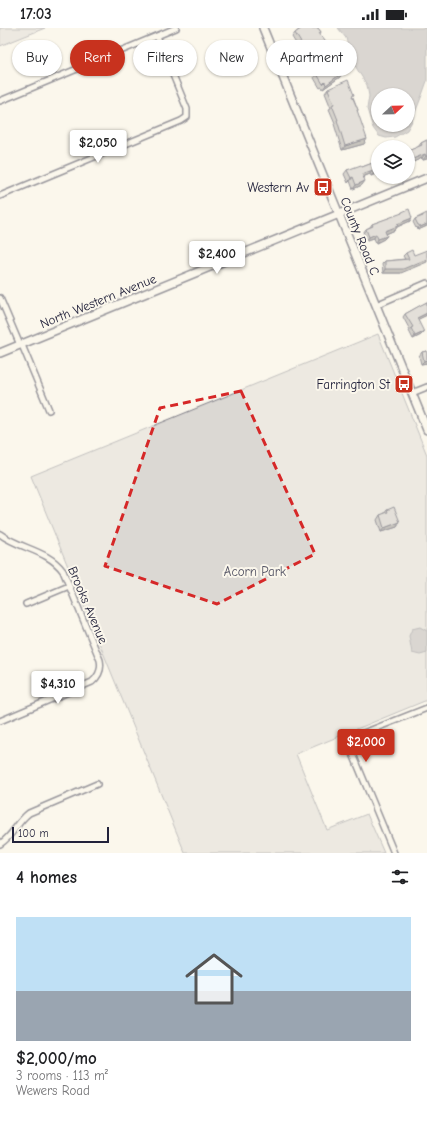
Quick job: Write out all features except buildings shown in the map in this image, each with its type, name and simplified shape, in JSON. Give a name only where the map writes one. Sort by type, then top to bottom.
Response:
[{"type":"street","points":[[0,101],[176,28]]},
{"type":"street","name":"County Road C","points":[[263,28],[427,430]]},
{"type":"street","points":[[0,196],[181,121],[187,117],[188,109],[157,36]]},
{"type":"street","name":"North Western Avenue","points":[[0,354],[427,178]]},
{"type":"street","points":[[376,305],[427,284]]},
{"type":"street","points":[[0,298],[49,410]]},
{"type":"street","points":[[412,393],[427,387]]},
{"type":"street","name":"Brooks Avenue","points":[[0,534],[54,561],[63,571],[100,660],[100,672],[97,678],[92,682],[0,721]]},
{"type":"street","points":[[26,604],[69,586]]},
{"type":"street","points":[[394,853],[353,754],[352,744],[361,734],[427,708]]},
{"type":"street","points":[[0,844],[7,839],[23,817],[29,813],[97,784]]},
{"type":"highlighted area","points":[[241,391],[315,554],[217,604],[105,566],[160,408]]},
{"type":"green space","points":[[0,28],[45,28],[12,40],[0,46]]},
{"type":"green space","name":"Acorn Park","points":[[378,334],[427,455],[427,700],[296,754],[327,830],[367,814],[384,853],[185,853],[31,476]]},
{"type":"shaded area","points":[[338,28],[427,28],[427,81],[415,113],[415,88],[371,88],[371,122],[367,109],[369,96],[367,85],[357,69],[357,40],[346,40]]},
{"type":"shaded area","points":[[376,132],[404,132],[395,137],[386,138],[379,136]]},
{"type":"shaded area","points":[[420,627],[427,631],[427,653],[420,655],[412,653],[409,636],[412,629]]},
{"type":"place","name":"Western Av","points":[[323,187]]},
{"type":"place","name":"Farrington St","points":[[404,384]]}]
